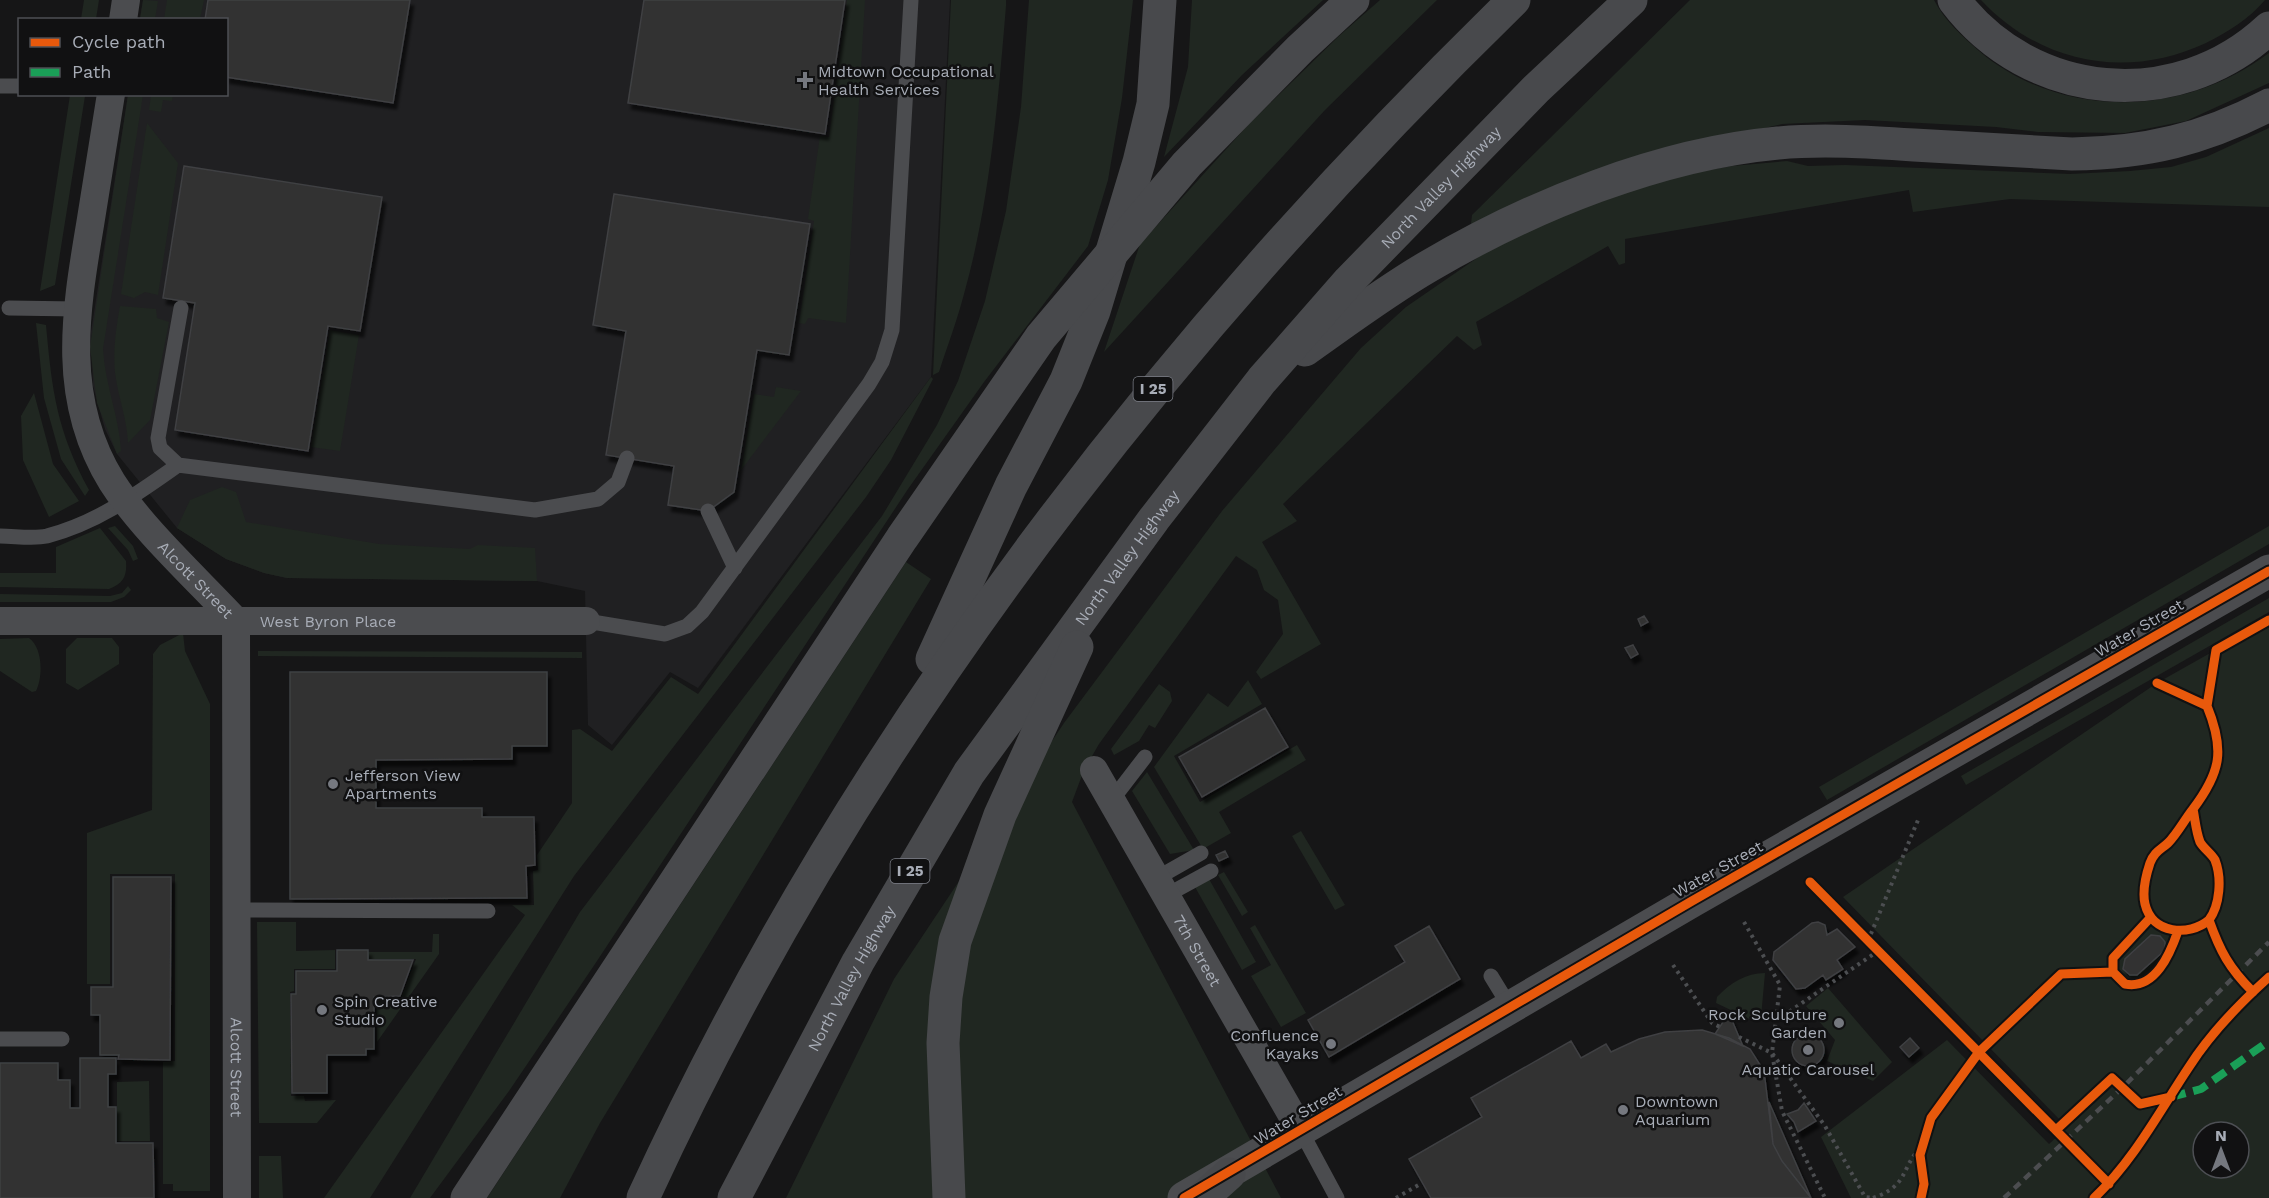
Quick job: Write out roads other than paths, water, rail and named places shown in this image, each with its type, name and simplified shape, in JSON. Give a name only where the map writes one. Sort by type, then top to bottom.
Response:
[{"type":"highway","points":[[844,822],[924,678],[1011,486],[1066,381],[1090,321],[1139,162],[1153,104],[1160,0]]},
{"type":"highway","points":[[467,1198],[902,538],[1041,337],[1187,164],[1300,49],[1353,0]]},
{"type":"highway","name":"I 25","points":[[643,1198],[733,1015],[844,822],[958,647],[1101,453],[1162,378],[1300,220],[1514,0]]},
{"type":"highway","name":"North Valley Highway","points":[[734,1198],[810,1050],[905,878],[969,773],[1120,564],[1262,380],[1349,281],[1536,89],[1631,0]]},
{"type":"highway","points":[[1954,0],[2003,50],[2061,78],[2092,85],[2151,83],[2190,74],[2229,58],[2269,28]]},
{"type":"highway","points":[[1262,380],[1378,299],[1480,238],[1541,209],[1668,164],[1725,150],[1767,144],[1824,142],[2072,154],[2113,153],[2153,148],[2190,139],[2238,121],[2269,105]]},
{"type":"highway","points":[[949,1198],[943,1043],[946,997],[955,941],[1000,815],[1074,654],[1120,564]]},
{"type":"highway","points":[[1202,1198],[1229,1174]]},
{"type":"street","points":[[123,18],[126,0]]},
{"type":"street","name":"Alcott Street","points":[[111,96],[77,309],[75,358],[84,410],[99,457],[126,502],[236,621],[237,1198]]},
{"type":"street","name":"Water Street","points":[[1184,1198],[1229,1174],[1510,1007],[2269,571]]},
{"type":"street","name":"West Byron Place","points":[[0,621],[586,621]]},
{"type":"street","name":"7th Street","points":[[1095,770],[1301,1131]]},
{"type":"lane","points":[[586,621],[665,634],[676,632],[687,626],[702,612],[869,384],[889,344],[911,0]]},
{"type":"lane","points":[[0,86],[18,86]]},
{"type":"lane","points":[[9,308],[77,309]]},
{"type":"lane","points":[[181,308],[158,438],[160,448],[178,465],[535,510],[598,499],[618,482],[627,458]]},
{"type":"lane","points":[[0,536],[45,536],[97,518],[126,502],[178,465]]},
{"type":"lane","points":[[708,511],[735,568]]},
{"type":"lane","points":[[1112,800],[1145,757]]},
{"type":"lane","points":[[1162,886],[1201,853]]},
{"type":"lane","points":[[1162,886],[1211,871]]},
{"type":"lane","points":[[236,910],[488,911]]},
{"type":"lane","points":[[1491,976],[1510,1007]]},
{"type":"lane","points":[[0,1039],[62,1039]]},
{"type":"lane","points":[[1301,1131],[1337,1198]]},
{"type":"railway","points":[[2004,1198],[2122,1088],[2269,942]]},
{"type":"place","name":"Midtown Occupational Health Services","points":[[805,80]]},
{"type":"place","name":"Jefferson View Apartments","points":[[333,784]]},
{"type":"place","name":"Spin Creative Studio","points":[[322,1010]]},
{"type":"place","name":"Rock Sculpture Garden","points":[[1839,1023]]},
{"type":"place","name":"Confluence Kayaks","points":[[1331,1044]]},
{"type":"place","name":"Aquatic Carousel","points":[[1808,1050]]},
{"type":"place","name":"Downtown Aquarium","points":[[1623,1110]]}]
